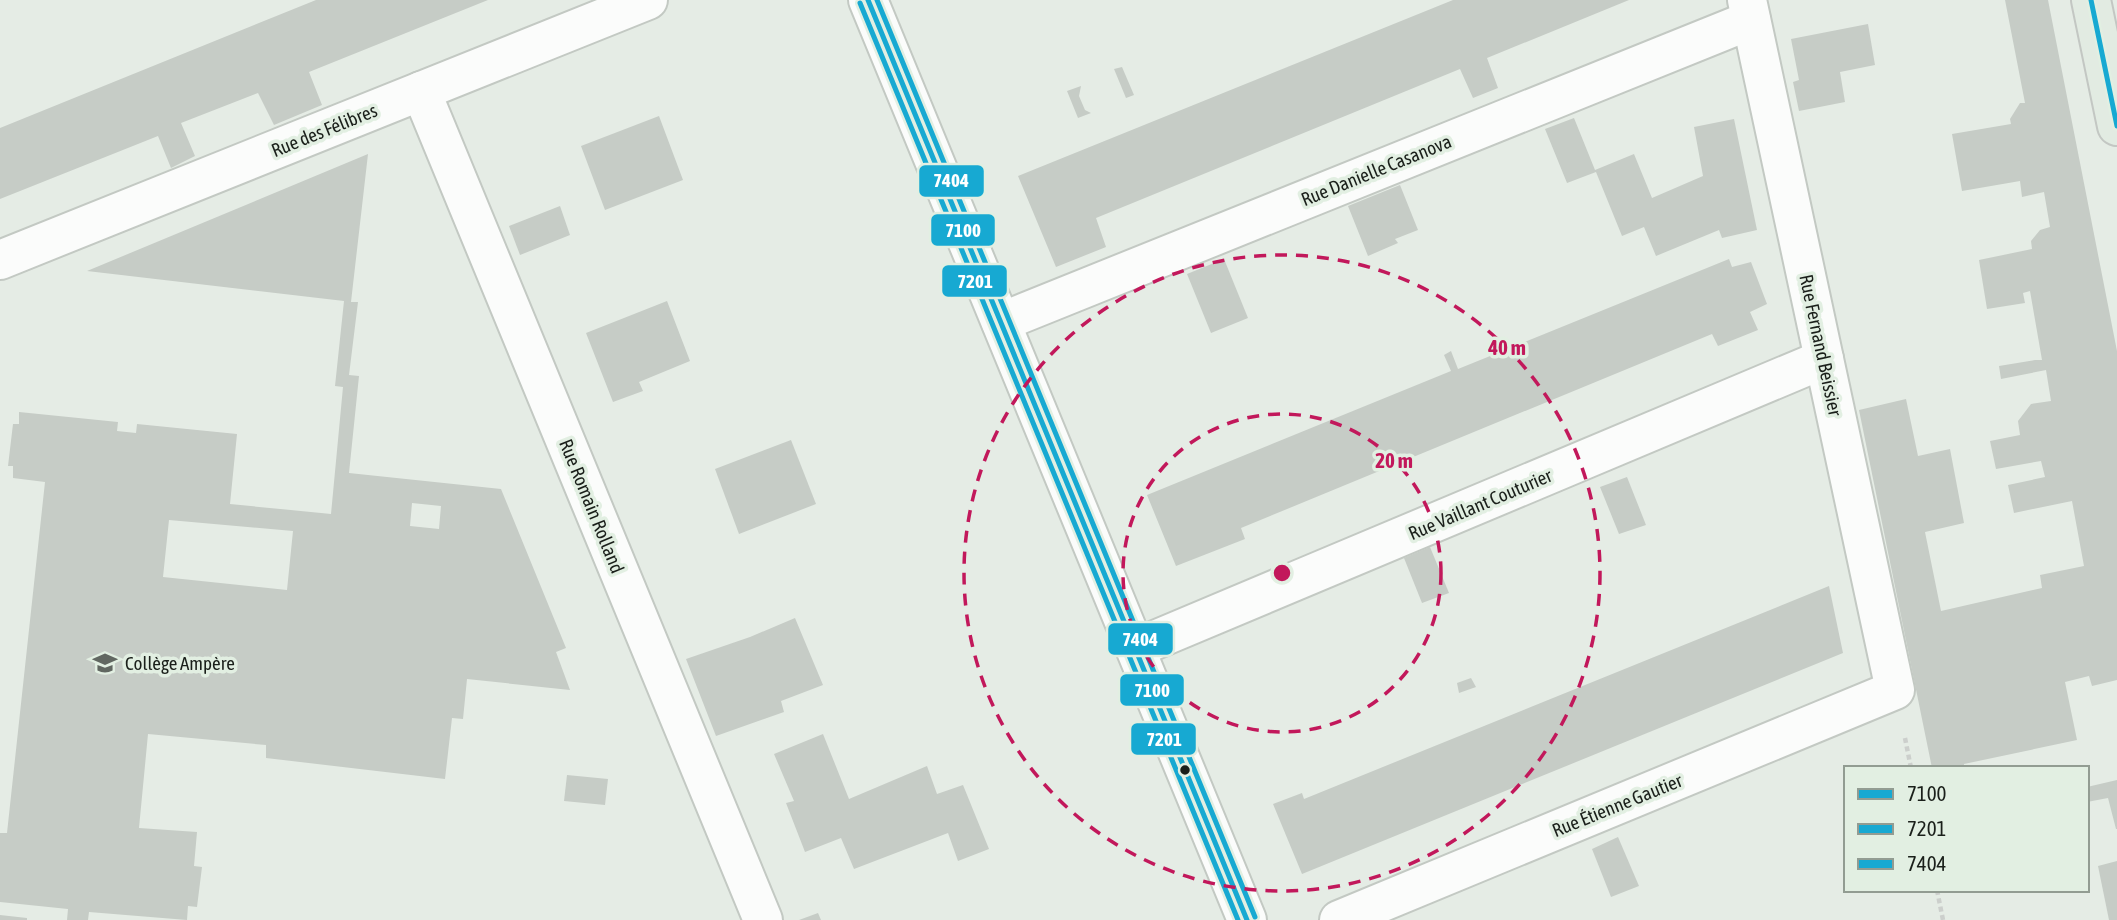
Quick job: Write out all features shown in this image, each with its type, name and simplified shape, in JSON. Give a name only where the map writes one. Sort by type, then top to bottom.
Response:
[{"type":"main road","points":[[2091,0],[2117,125]]},
{"type":"street","name":"Rue des Félibres","points":[[0,260],[648,0]]},
{"type":"street","points":[[868,0],[1247,920]]},
{"type":"street","name":"Rue Danielle Casanova","points":[[1001,321],[1749,10]]},
{"type":"street","name":"Rue Fernand Beissier","points":[[1749,10],[1895,690]]},
{"type":"street","name":"Rue Romain Rolland","points":[[421,91],[763,920]]},
{"type":"street","name":"Rue Vaillant Couturier","points":[[1136,648],[1825,359]]},
{"type":"street","name":"Rue Étienne Gautier","points":[[1339,920],[1895,690]]},
{"type":"path","points":[[1937,892],[1943,920]]},
{"type":"building","points":[[316,0],[488,0],[309,72],[322,105],[274,125],[258,93],[181,123],[195,156],[171,168],[158,136],[0,199],[0,128]]},
{"type":"building","points":[[1453,0],[1629,0],[1487,58],[1498,88],[1473,98],[1460,69],[1096,218],[1106,247],[1056,267],[1018,176]]},
{"type":"building","points":[[2005,0],[2048,0],[2117,351],[2117,680],[2092,686],[2089,676],[2065,682],[2077,740],[1964,766],[1932,766],[1859,410],[1906,399],[1918,456],[1950,449],[1964,523],[1925,532],[1941,611],[2042,588],[2040,575],[2084,566],[2072,501],[2014,513],[2008,485],[2045,477],[2041,461],[1996,469],[1990,441],[2020,435],[2018,421],[2031,404],[2051,401],[2046,370],[2001,379],[1999,366],[2042,360],[2030,291],[2023,293],[2025,303],[1987,309],[1979,260],[2032,249],[2031,241],[2040,230],[2050,227],[2044,192],[2022,197],[2020,181],[1962,191],[1952,134],[2011,124],[2010,119],[2020,103],[2025,103]]},
{"type":"building","points":[[1868,24],[1875,65],[1840,72],[1845,102],[1799,111],[1793,82],[1799,80],[1791,39]]},
{"type":"building","points":[[1122,67],[1134,95],[1126,98],[1114,69]]},
{"type":"building","points":[[1081,86],[1079,96],[1085,110],[1091,113],[1078,118],[1067,91]]},
{"type":"building","points":[[659,116],[683,180],[605,210],[581,146]]},
{"type":"building","points":[[1574,118],[1595,170],[1634,154],[1652,198],[1703,176],[1694,127],[1734,119],[1757,230],[1722,238],[1719,230],[1656,256],[1644,227],[1622,236],[1596,172],[1567,183],[1545,129]]},
{"type":"building","points":[[368,154],[351,302],[358,302],[349,375],[359,376],[349,473],[501,489],[566,648],[556,652],[570,690],[467,679],[463,719],[452,718],[445,779],[266,758],[266,745],[148,734],[139,828],[197,832],[194,866],[202,867],[197,907],[188,906],[187,920],[89,912],[88,920],[67,920],[68,909],[0,902],[0,833],[7,833],[45,482],[13,478],[13,466],[8,466],[13,424],[19,424],[19,412],[118,422],[117,431],[136,433],[137,424],[237,434],[230,504],[331,514],[343,387],[335,386],[344,301],[87,271]],"holes":[[[412,503],[441,506],[439,529],[410,526]],[[169,520],[293,531],[287,590],[163,577]]]},
{"type":"building","points":[[1400,185],[1418,230],[1395,239],[1398,243],[1368,256],[1348,206]]},
{"type":"building","points":[[560,206],[570,235],[520,255],[509,226]]},
{"type":"building","points":[[1224,259],[1248,318],[1211,333],[1187,274]]},
{"type":"building","points":[[1729,259],[1732,267],[1751,262],[1767,304],[1750,312],[1758,330],[1718,346],[1712,334],[1241,528],[1245,539],[1176,566],[1147,495],[1451,371],[1444,355],[1451,351],[1458,369]]},
{"type":"building","points":[[667,301],[690,361],[639,382],[643,391],[613,402],[586,333]]},
{"type":"building","points":[[791,440],[816,504],[739,534],[715,469]]},
{"type":"building","points":[[1627,477],[1646,525],[1619,534],[1600,487]]},
{"type":"building","points":[[1430,547],[1449,593],[1422,603],[1404,558]]},
{"type":"building","points":[[1829,586],[1843,653],[1302,874],[1273,804],[1302,793],[1304,799]]},
{"type":"building","points":[[795,618],[823,685],[781,701],[784,712],[716,736],[686,659]]},
{"type":"building","points":[[1471,678],[1476,687],[1459,693],[1457,683]]},
{"type":"building","points":[[823,734],[849,799],[927,766],[937,794],[963,785],[989,849],[958,861],[948,833],[854,869],[841,838],[805,852],[786,803],[794,801],[774,754]]},
{"type":"building","points":[[567,775],[608,779],[605,805],[564,801]]},
{"type":"building","points":[[2117,780],[2117,829],[2108,798],[2089,802],[2089,787]]},
{"type":"building","points":[[1618,837],[1639,886],[1611,897],[1592,849]]},
{"type":"building","points":[[2117,861],[2117,920],[2109,920],[2098,866]]},
{"type":"building","points":[[818,913],[821,920],[799,920]]},
{"type":"building","points":[[0,915],[27,918],[27,920],[0,920]]},
{"type":"transit line","name":"7100","points":[[868,0],[1247,920]]},
{"type":"transit line","name":"7404","points":[[877,0],[1255,917]]},
{"type":"transit line","name":"7100","points":[[2091,0],[2117,126]]},
{"type":"transit line","name":"7201","points":[[860,3],[1238,920]]},
{"type":"place","name":"Collège Ampère","points":[[105,663]]}]
